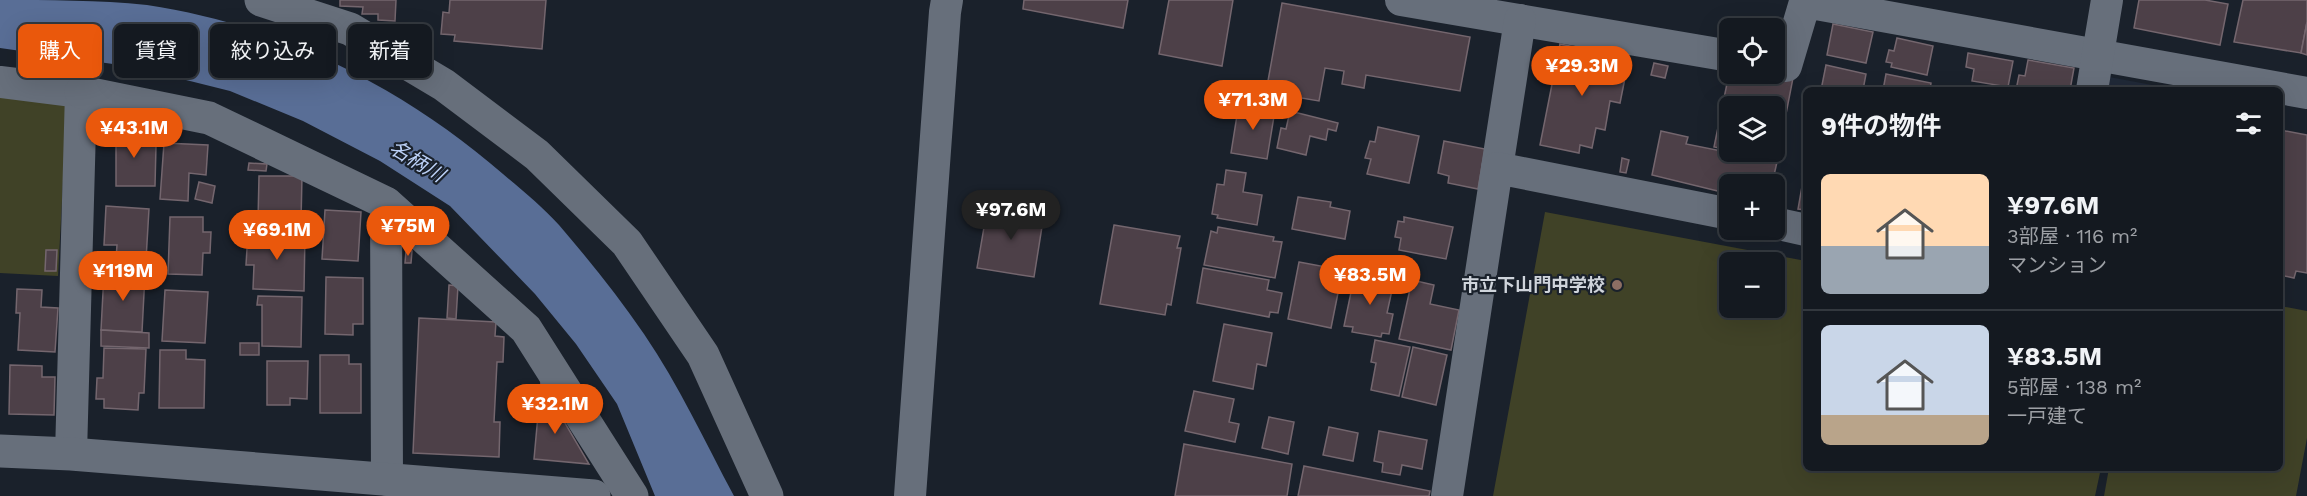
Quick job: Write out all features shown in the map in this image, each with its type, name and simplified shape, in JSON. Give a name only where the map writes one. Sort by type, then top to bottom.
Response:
[{"type":"street","points":[[261,0],[350,29],[444,86],[537,155],[627,243],[703,355],[767,496]]},
{"type":"street","points":[[910,496],[947,0]]},
{"type":"street","points":[[1405,0],[1719,54]]},
{"type":"street","points":[[2093,87],[2107,0]]},
{"type":"street","points":[[1785,66],[1805,1],[2273,87]]},
{"type":"street","points":[[1447,496],[1520,20]]},
{"type":"street","points":[[0,82],[81,93],[209,118],[386,203],[526,329],[632,496]]},
{"type":"street","points":[[2283,89],[2307,93]]},
{"type":"street","points":[[71,454],[81,93]]},
{"type":"street","points":[[1497,168],[1719,212]]},
{"type":"street","points":[[386,203],[387,488]]},
{"type":"street","points":[[1785,225],[1803,229]]},
{"type":"street","points":[[0,451],[71,454],[387,488],[594,496]]},
{"type":"shaded area","points":[[2109,77],[2163,87],[2107,87]]},
{"type":"green space","points":[[0,96],[67,105],[58,276],[0,273]]},
{"type":"green space","name":"市立下山門中学校","points":[[1545,212],[1758,252],[1719,252],[1719,318],[1785,318],[1785,257],[1803,260],[1803,471],[2100,471],[2095,496],[1493,496]]},
{"type":"green space","points":[[2283,307],[2307,311],[2307,438],[2296,496],[2104,496],[2108,471],[2283,471]]},
{"type":"water","name":"名柄川","points":[[0,0],[147,5],[233,24],[210,24],[210,78],[336,78],[336,64],[348,70],[348,78],[363,78],[424,114],[465,143],[532,199],[559,225],[592,265],[657,353],[734,496],[655,496],[617,404],[576,344],[535,294],[450,206],[380,161],[303,121],[230,91],[178,78],[198,78],[198,24],[114,24],[114,64],[102,62],[102,24],[18,24],[18,51],[0,48]]},
{"type":"building","points":[[340,0],[396,0],[395,21],[378,20],[378,14],[362,14],[363,7],[340,6]]},
{"type":"building","points":[[450,0],[546,0],[542,49],[454,41],[455,35],[441,34],[443,12],[449,13]]},
{"type":"building","points":[[1024,0],[1128,0],[1123,28],[1023,9]]},
{"type":"building","points":[[1169,0],[1233,0],[1222,66],[1159,54]]},
{"type":"building","points":[[2139,0],[2205,0],[2228,4],[2220,45],[2134,28]]},
{"type":"building","points":[[2243,0],[2307,0],[2307,22],[2301,53],[2234,42]]},
{"type":"building","points":[[1282,3],[1470,37],[1460,91],[1366,75],[1364,88],[1342,84],[1344,71],[1325,68],[1319,101],[1266,92]]},
{"type":"building","points":[[2307,22],[2307,55],[2301,53]]},
{"type":"building","points":[[1833,24],[1873,32],[1866,63],[1827,55]]},
{"type":"building","points":[[1897,38],[1933,46],[1927,75],[1891,67],[1892,63],[1886,62],[1889,50],[1894,51]]},
{"type":"building","points":[[1560,44],[1629,58],[1620,103],[1610,101],[1605,130],[1596,128],[1592,148],[1580,145],[1579,153],[1540,145]]},
{"type":"building","points":[[1968,53],[2013,61],[2008,87],[1972,81],[1974,69],[1966,67]]},
{"type":"building","points":[[2028,60],[2074,68],[2071,87],[2017,87],[2019,75],[2025,76]]},
{"type":"building","points":[[1654,63],[1668,66],[1665,78],[1651,75]]},
{"type":"building","points":[[1826,65],[1866,74],[1864,87],[1822,87]]},
{"type":"building","points":[[1886,74],[1931,83],[1930,87],[1884,87]]},
{"type":"building","points":[[1785,76],[1793,78],[1785,119],[1785,96],[1724,96],[1727,84],[1785,84]]},
{"type":"building","points":[[1246,90],[1267,94],[1265,104],[1244,100]]},
{"type":"building","points":[[1239,103],[1275,110],[1267,159],[1231,153]]},
{"type":"building","points":[[1290,111],[1338,123],[1336,131],[1328,129],[1326,140],[1310,136],[1306,155],[1277,148],[1281,128],[1286,129]]},
{"type":"building","points":[[1719,123],[1719,148],[1714,147]]},
{"type":"building","points":[[121,127],[138,127],[138,132],[144,132],[144,146],[156,146],[155,186],[116,186],[116,132],[121,132]]},
{"type":"building","points":[[1378,127],[1419,136],[1409,183],[1367,174],[1371,159],[1365,158],[1370,141],[1375,142]]},
{"type":"building","points":[[1661,131],[1688,137],[1686,144],[1719,151],[1719,162],[1777,162],[1774,174],[1719,174],[1719,191],[1652,175]]},
{"type":"building","points":[[2283,131],[2307,135],[2307,273],[2296,271],[2294,278],[2283,276]]},
{"type":"building","points":[[1444,141],[1485,149],[1478,189],[1448,183],[1449,176],[1438,173]]},
{"type":"building","points":[[164,143],[208,145],[206,175],[189,173],[188,201],[160,199]]},
{"type":"building","points":[[1622,158],[1629,160],[1626,173],[1620,172]]},
{"type":"building","points":[[249,163],[267,164],[266,171],[248,170]]},
{"type":"building","points":[[1226,170],[1246,173],[1243,192],[1262,195],[1257,225],[1217,218],[1218,215],[1212,214],[1217,184],[1224,185]]},
{"type":"building","points":[[259,176],[302,176],[301,222],[258,221]]},
{"type":"building","points":[[1803,181],[1803,210],[1798,209]]},
{"type":"building","points":[[199,182],[215,186],[212,203],[195,199]]},
{"type":"building","points":[[1298,197],[1331,202],[1330,207],[1350,211],[1345,239],[1292,229]]},
{"type":"building","points":[[988,204],[1044,214],[1034,277],[977,268]]},
{"type":"building","points":[[106,206],[149,209],[146,260],[116,259],[117,245],[104,245]]},
{"type":"building","points":[[325,210],[361,212],[358,261],[322,259]]},
{"type":"building","points":[[170,217],[203,217],[203,232],[211,232],[210,253],[203,253],[202,275],[168,274]]},
{"type":"building","points":[[1404,217],[1453,227],[1446,259],[1399,250],[1401,238],[1395,237],[1398,221],[1404,222]]},
{"type":"building","points":[[1114,225],[1180,236],[1177,248],[1181,248],[1171,305],[1167,304],[1165,315],[1100,304]]},
{"type":"building","points":[[1218,227],[1274,237],[1273,241],[1282,242],[1275,278],[1204,265],[1211,231],[1217,233]]},
{"type":"building","points":[[248,232],[305,234],[304,291],[253,289],[254,265],[246,265]]},
{"type":"building","points":[[46,250],[57,250],[56,271],[45,271]]},
{"type":"building","points":[[406,251],[412,251],[411,263],[405,263]]},
{"type":"building","points":[[94,255],[115,255],[114,267],[94,266]]},
{"type":"building","points":[[1299,262],[1337,269],[1336,277],[1341,278],[1331,328],[1288,319]]},
{"type":"building","points":[[1203,268],[1269,280],[1267,290],[1282,293],[1278,313],[1270,312],[1269,317],[1197,303]]},
{"type":"building","points":[[104,273],[145,274],[142,332],[101,330]]},
{"type":"building","points":[[1355,273],[1394,281],[1387,313],[1393,314],[1389,334],[1382,333],[1381,337],[1352,332],[1353,327],[1344,326]]},
{"type":"building","points":[[326,277],[363,278],[363,324],[353,324],[353,335],[325,334]]},
{"type":"building","points":[[1412,280],[1434,285],[1430,304],[1459,310],[1451,350],[1399,339]]},
{"type":"building","points":[[449,285],[458,286],[456,319],[447,318]]},
{"type":"building","points":[[17,289],[42,290],[41,307],[58,308],[55,352],[18,350],[20,313],[16,313]]},
{"type":"building","points":[[165,290],[208,292],[205,343],[162,341]]},
{"type":"building","points":[[258,296],[302,297],[301,347],[262,346],[262,305],[257,305]]},
{"type":"building","points":[[419,318],[496,322],[495,336],[504,337],[503,362],[497,362],[494,422],[500,422],[499,457],[413,453]]},
{"type":"building","points":[[1224,324],[1272,333],[1266,366],[1257,364],[1253,389],[1213,381]]},
{"type":"building","points":[[101,330],[149,333],[149,348],[101,346]]},
{"type":"building","points":[[1375,340],[1410,347],[1399,396],[1371,390],[1376,363],[1371,362]]},
{"type":"building","points":[[240,343],[259,343],[259,355],[240,355]]},
{"type":"building","points":[[1413,347],[1447,355],[1436,405],[1402,397]]},
{"type":"building","points":[[104,348],[146,349],[144,393],[139,393],[138,410],[104,408],[104,399],[96,399],[97,378],[103,378]]},
{"type":"building","points":[[160,350],[186,350],[186,359],[205,360],[204,408],[159,408]]},
{"type":"building","points":[[320,355],[349,355],[349,364],[361,364],[361,413],[320,413]]},
{"type":"building","points":[[267,361],[308,361],[307,399],[290,398],[290,405],[267,405]]},
{"type":"building","points":[[10,365],[42,366],[42,377],[55,377],[54,415],[9,414]]},
{"type":"building","points":[[541,382],[589,464],[534,459]]},
{"type":"building","points":[[1194,391],[1234,399],[1229,422],[1239,424],[1235,442],[1185,431]]},
{"type":"building","points":[[1269,417],[1294,422],[1288,454],[1262,448]]},
{"type":"building","points":[[1329,427],[1358,433],[1353,461],[1323,455]]},
{"type":"building","points":[[1379,431],[1427,440],[1422,469],[1402,465],[1400,475],[1382,472],[1383,463],[1374,461]]},
{"type":"building","points":[[1184,444],[1292,464],[1287,496],[1175,496]]},
{"type":"building","points":[[1304,466],[1430,491],[1429,496],[1298,496]]},
{"type":"place","name":"市立下山門中学校","points":[[1617,285]]}]
